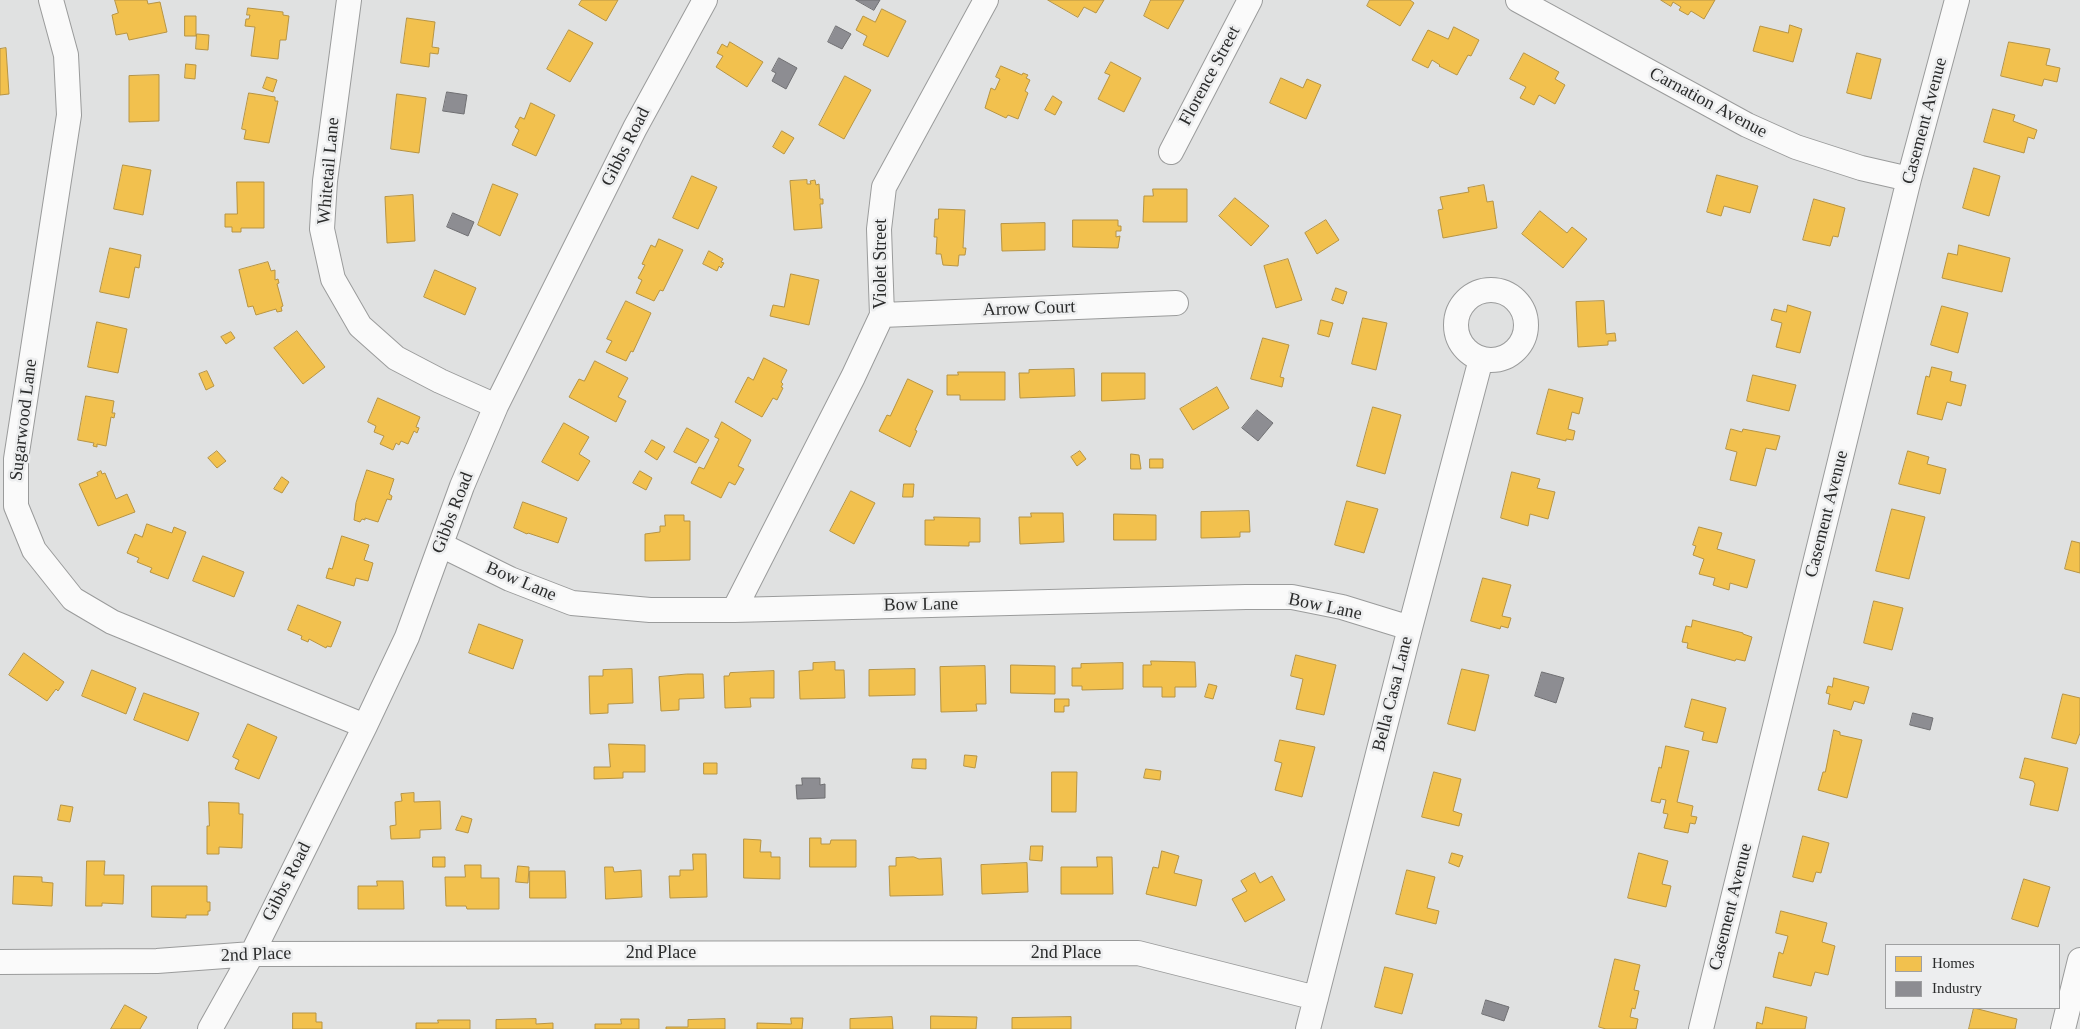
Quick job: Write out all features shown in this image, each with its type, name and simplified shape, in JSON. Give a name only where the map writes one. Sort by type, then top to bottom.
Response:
[{"type":"street","name":"Sugarwood Lane","points":[[51,0],[66,55],[69,115],[16,459],[16,506],[34,550],[73,599],[112,622],[365,726]]},
{"type":"street","name":"Whitetail Lane","points":[[349,0],[325,181],[322,228],[333,279],[360,326],[396,358],[440,381],[496,406]]},
{"type":"street","name":"Gibbs Road","points":[[210,1029],[252,954],[407,637],[462,486],[496,406],[635,128],[705,0]]},
{"type":"street","name":"Violet Street","points":[[734,610],[853,377],[882,315],[879,229],[884,187],[986,0]]},
{"type":"street","name":"Florence Street","points":[[1170,152],[1250,0]]},
{"type":"street","name":"Carnation Avenue","points":[[1518,0],[1747,125],[1796,147],[1861,168],[1909,179]]},
{"type":"street","name":"Casement Avenue","points":[[1701,1029],[1909,179],[1956,0]]},
{"type":"street","name":"Arrow Court","points":[[882,315],[1176,303]]},
{"type":"street","name":"Bella Casa Lane","points":[[1308,1029],[1410,628],[1482,359]]},
{"type":"street","name":"Bow Lane","points":[[440,545],[510,579],[572,603],[650,610],[734,610],[1292,598],[1342,607],[1410,628]]},
{"type":"street","name":"2nd Place","points":[[0,962],[157,961],[252,954],[1138,953],[1316,998]]},
{"type":"street","points":[[2063,1029],[2080,960]]},
{"type":"building: Homes","points":[[115,0],[147,0],[148,4],[160,2],[167,32],[129,40],[127,33],[116,35],[112,15],[118,13]]},
{"type":"building: Homes","points":[[582,0],[618,0],[606,21],[579,5]]},
{"type":"building: Homes","points":[[1048,0],[1104,0],[1096,13],[1084,7],[1078,17]]},
{"type":"building: Homes","points":[[1151,0],[1184,0],[1168,29],[1144,16]]},
{"type":"building: Homes","points":[[1370,0],[1410,0],[1414,3],[1400,26],[1367,6]]},
{"type":"building: Homes","points":[[1661,0],[1715,0],[1704,19],[1691,11],[1688,15],[1679,10],[1681,7],[1673,2],[1671,6]]},
{"type":"building: Homes","points":[[248,8],[283,12],[283,15],[289,16],[286,40],[280,40],[278,59],[251,56],[255,27],[245,26],[246,19],[249,19],[250,15],[247,15]]},
{"type":"building: Homes","points":[[882,9],[906,21],[888,57],[863,45],[867,36],[856,30],[863,16],[875,22]]},
{"type":"building: Homes","points":[[185,16],[196,16],[196,36],[185,36]]},
{"type":"building: Homes","points":[[407,18],[435,22],[432,47],[439,48],[438,54],[430,53],[429,67],[401,63]]},
{"type":"building: Homes","points":[[1790,25],[1802,29],[1793,62],[1753,51],[1760,26],[1788,33]]},
{"type":"building: Homes","points":[[1454,27],[1479,40],[1471,56],[1468,55],[1457,75],[1439,66],[1432,60],[1428,68],[1412,60],[1428,30],[1448,39]]},
{"type":"building: Homes","points":[[569,30],[593,43],[570,82],[547,69]]},
{"type":"building: Homes","points":[[197,34],[209,35],[208,50],[196,49]]},
{"type":"building: Homes","points":[[730,42],[763,62],[747,87],[716,67],[723,56],[717,53],[722,44],[727,47]]},
{"type":"building: Homes","points":[[2009,42],[2050,49],[2046,65],[2060,68],[2057,82],[2044,79],[2042,86],[2001,76]]},
{"type":"building: Homes","points":[[6,48],[9,94],[0,95],[0,49]]},
{"type":"building: Homes","points":[[1524,53],[1559,72],[1555,79],[1565,85],[1555,104],[1539,95],[1534,105],[1520,98],[1526,87],[1510,79]]},
{"type":"building: Homes","points":[[1857,53],[1881,59],[1871,99],[1847,93]]},
{"type":"building: Homes","points":[[1111,62],[1141,78],[1124,112],[1098,99],[1110,75],[1105,73]]},
{"type":"building: Homes","points":[[186,64],[196,65],[195,79],[185,78]]},
{"type":"building: Homes","points":[[1001,66],[1022,75],[1023,73],[1028,75],[1026,78],[1030,80],[1025,91],[1028,93],[1018,119],[1008,115],[1006,118],[985,108],[991,88],[995,90],[1000,79],[996,77]]},
{"type":"building: Homes","points":[[159,75],[159,121],[129,122],[129,76]]},
{"type":"building: Homes","points":[[845,76],[871,90],[844,139],[819,125]]},
{"type":"building: Homes","points":[[267,77],[277,80],[273,92],[263,88]]},
{"type":"building: Homes","points":[[1281,78],[1303,88],[1307,79],[1321,85],[1306,119],[1270,103]]},
{"type":"building: Homes","points":[[249,93],[275,97],[275,101],[278,101],[269,143],[244,139],[246,130],[242,129]]},
{"type":"building: Homes","points":[[397,94],[426,98],[419,153],[391,149]]},
{"type":"building: Homes","points":[[1053,96],[1062,102],[1055,115],[1045,110]]},
{"type":"building: Homes","points":[[531,103],[555,115],[536,156],[512,145],[519,130],[515,127],[520,117],[524,119]]},
{"type":"building: Homes","points":[[1993,109],[2015,115],[2013,121],[2037,130],[2034,139],[2028,137],[2024,153],[1984,142]]},
{"type":"building: Homes","points":[[782,131],[794,138],[784,154],[773,147]]},
{"type":"building: Homes","points":[[123,165],[151,170],[143,215],[114,209]]},
{"type":"building: Homes","points":[[1974,168],[2000,176],[1989,216],[1963,208]]},
{"type":"building: Homes","points":[[1717,175],[1758,186],[1750,213],[1724,206],[1721,216],[1707,212]]},
{"type":"building: Homes","points":[[692,176],[717,187],[698,229],[673,218]]},
{"type":"building: Homes","points":[[807,180],[807,184],[811,184],[810,181],[815,180],[816,185],[819,184],[820,199],[823,199],[823,204],[820,204],[822,228],[794,230],[790,181]]},
{"type":"building: Homes","points":[[237,182],[264,182],[264,228],[241,228],[241,232],[232,232],[232,227],[225,227],[225,214],[237,214]]},
{"type":"building: Homes","points":[[493,184],[518,194],[500,236],[478,225]]},
{"type":"building: Homes","points":[[1484,185],[1487,202],[1493,201],[1497,228],[1443,238],[1438,210],[1443,209],[1440,197],[1469,192],[1468,188]]},
{"type":"building: Homes","points":[[1153,189],[1187,189],[1187,222],[1143,222],[1144,196],[1153,196]]},
{"type":"building: Homes","points":[[413,195],[415,241],[387,243],[385,197]]},
{"type":"building: Homes","points":[[1235,198],[1269,226],[1251,246],[1219,216]]},
{"type":"building: Homes","points":[[1814,199],[1845,208],[1838,237],[1833,236],[1830,246],[1803,240]]},
{"type":"building: Homes","points":[[939,209],[965,210],[963,248],[966,248],[965,255],[959,255],[958,266],[943,265],[941,254],[936,254],[937,237],[934,237],[935,219],[938,219]]},
{"type":"building: Homes","points":[[1540,211],[1567,233],[1572,227],[1587,239],[1563,268],[1522,234]]},
{"type":"building: Homes","points":[[1073,220],[1118,220],[1118,226],[1121,226],[1121,231],[1116,231],[1116,237],[1120,236],[1118,248],[1073,247]]},
{"type":"building: Homes","points":[[1326,220],[1339,240],[1317,254],[1305,233]]},
{"type":"building: Homes","points":[[1045,223],[1045,250],[1002,251],[1001,224]]},
{"type":"building: Homes","points":[[659,239],[683,250],[663,291],[660,290],[654,301],[636,293],[642,280],[638,278],[645,265],[642,264],[651,245],[655,247]]},
{"type":"building: Homes","points":[[1959,245],[2010,258],[2002,292],[1942,278],[1948,253],[1957,255]]},
{"type":"building: Homes","points":[[110,248],[141,255],[139,268],[135,267],[129,298],[100,292]]},
{"type":"building: Homes","points":[[709,251],[723,259],[721,262],[724,263],[721,268],[719,266],[717,271],[703,264]]},
{"type":"building: Homes","points":[[1288,259],[1302,300],[1276,308],[1264,266]]},
{"type":"building: Homes","points":[[268,262],[271,271],[275,270],[275,280],[278,279],[279,283],[277,284],[283,306],[281,307],[282,311],[277,312],[276,309],[256,315],[253,306],[248,307],[239,270]]},
{"type":"building: Homes","points":[[435,270],[476,288],[465,315],[424,297]]},
{"type":"building: Homes","points":[[791,274],[819,280],[809,325],[770,316],[773,305],[784,307]]},
{"type":"building: Homes","points":[[1336,288],[1347,292],[1343,304],[1332,300]]},
{"type":"building: Homes","points":[[626,301],[651,313],[633,352],[631,351],[626,361],[606,352],[612,341],[607,339]]},
{"type":"building: Homes","points":[[1604,301],[1606,334],[1615,333],[1616,341],[1608,341],[1608,345],[1578,347],[1576,302]]},
{"type":"building: Homes","points":[[1788,305],[1811,312],[1800,353],[1776,347],[1782,323],[1771,320],[1774,309],[1786,312]]},
{"type":"building: Homes","points":[[1942,306],[1968,313],[1958,353],[1931,345]]},
{"type":"building: Homes","points":[[1363,318],[1387,323],[1376,370],[1352,364]]},
{"type":"building: Homes","points":[[1321,320],[1333,323],[1329,337],[1318,334]]},
{"type":"building: Homes","points":[[97,322],[127,329],[118,373],[88,367]]},
{"type":"building: Homes","points":[[297,331],[325,367],[303,384],[274,348]]},
{"type":"building: Homes","points":[[231,332],[235,338],[226,344],[221,337]]},
{"type":"building: Homes","points":[[1263,338],[1289,345],[1280,377],[1284,378],[1282,387],[1251,379]]},
{"type":"building: Homes","points":[[764,358],[787,370],[781,382],[783,384],[781,387],[783,388],[777,400],[773,398],[762,417],[735,402],[748,377],[753,380]]},
{"type":"building: Homes","points":[[595,361],[628,378],[618,397],[626,401],[616,422],[569,397],[579,379],[584,381]]},
{"type":"building: Homes","points":[[1932,367],[1952,372],[1950,381],[1966,385],[1961,406],[1947,402],[1942,420],[1917,414],[1926,376],[1929,377]]},
{"type":"building: Homes","points":[[1074,369],[1075,396],[1020,398],[1019,373],[1029,373],[1029,370]]},
{"type":"building: Homes","points":[[207,371],[214,386],[206,390],[199,374]]},
{"type":"building: Homes","points":[[958,372],[1005,372],[1005,400],[960,400],[960,395],[947,395],[947,375],[958,375]]},
{"type":"building: Homes","points":[[1102,373],[1145,373],[1145,399],[1102,401]]},
{"type":"building: Homes","points":[[1753,375],[1796,385],[1789,411],[1747,401]]},
{"type":"building: Homes","points":[[908,379],[933,391],[915,430],[917,431],[910,447],[879,431],[887,415],[890,416]]},
{"type":"building: Homes","points":[[1217,387],[1229,408],[1193,430],[1180,409]]},
{"type":"building: Homes","points":[[1549,389],[1583,398],[1579,414],[1572,412],[1568,429],[1575,431],[1573,440],[1566,439],[1566,441],[1537,434]]},
{"type":"building: Homes","points":[[86,396],[114,401],[112,413],[115,413],[114,418],[111,417],[106,446],[97,444],[97,447],[93,446],[94,443],[78,440]]},
{"type":"building: Homes","points":[[378,398],[420,417],[416,427],[419,428],[417,433],[414,431],[408,444],[401,441],[399,445],[396,443],[393,450],[380,444],[384,436],[374,432],[376,426],[368,422]]},
{"type":"building: Homes","points":[[1373,407],[1401,415],[1385,474],[1357,466]]},
{"type":"building: Homes","points":[[722,422],[751,440],[738,466],[744,469],[735,485],[729,482],[721,498],[691,483],[699,467],[704,469],[719,439],[715,437]]},
{"type":"building: Homes","points":[[564,423],[589,437],[579,454],[590,461],[578,481],[542,462]]},
{"type":"building: Homes","points":[[687,428],[709,440],[696,463],[674,452]]},
{"type":"building: Homes","points":[[1731,429],[1742,432],[1743,429],[1780,436],[1776,450],[1766,448],[1756,486],[1730,480],[1737,452],[1726,449]]},
{"type":"building: Homes","points":[[652,440],[665,447],[657,460],[645,452]]},
{"type":"building: Homes","points":[[217,451],[226,461],[217,468],[208,458]]},
{"type":"building: Homes","points":[[1080,451],[1086,459],[1077,466],[1071,457]]},
{"type":"building: Homes","points":[[1908,451],[1929,457],[1927,464],[1946,469],[1940,494],[1899,484]]},
{"type":"building: Homes","points":[[1131,454],[1139,455],[1141,469],[1131,469]]},
{"type":"building: Homes","points":[[1150,459],[1163,459],[1163,468],[1150,468]]},
{"type":"building: Homes","points":[[367,470],[394,479],[389,494],[392,496],[391,500],[387,499],[378,522],[365,518],[365,520],[362,519],[360,522],[354,520],[356,503]]},
{"type":"building: Homes","points":[[101,471],[102,474],[105,473],[116,499],[127,494],[135,512],[98,526],[79,484],[98,476],[97,473]]},
{"type":"building: Homes","points":[[640,471],[652,478],[646,490],[633,483]]},
{"type":"building: Homes","points":[[1512,472],[1540,479],[1537,488],[1555,492],[1548,519],[1530,514],[1528,526],[1501,518]]},
{"type":"building: Homes","points":[[282,477],[289,482],[282,493],[274,489]]},
{"type":"building: Homes","points":[[904,484],[914,484],[913,497],[903,497]]},
{"type":"building: Homes","points":[[851,491],[875,503],[854,544],[830,531]]},
{"type":"building: Homes","points":[[1347,501],[1378,509],[1364,553],[1335,545]]},
{"type":"building: Homes","points":[[523,502],[567,518],[558,543],[514,528]]},
{"type":"building: Homes","points":[[1892,509],[1925,517],[1909,579],[1876,571]]},
{"type":"building: Homes","points":[[1249,511],[1250,532],[1240,532],[1240,537],[1201,538],[1201,512]]},
{"type":"building: Homes","points":[[1031,513],[1063,513],[1064,542],[1020,544],[1019,517],[1031,517]]},
{"type":"building: Homes","points":[[1114,514],[1156,515],[1156,540],[1114,540]]},
{"type":"building: Homes","points":[[665,515],[684,515],[684,521],[690,521],[690,560],[645,561],[645,534],[660,532],[660,526],[665,526]]},
{"type":"building: Homes","points":[[934,517],[980,518],[980,542],[969,542],[969,546],[925,545],[925,520],[934,520]]},
{"type":"building: Homes","points":[[147,524],[172,533],[174,527],[186,532],[168,579],[150,572],[152,568],[137,562],[139,558],[127,553],[135,534],[142,537]]},
{"type":"building: Homes","points":[[1699,527],[1722,533],[1717,549],[1755,560],[1747,588],[1730,583],[1729,590],[1713,585],[1715,578],[1699,574],[1704,559],[1693,555],[1696,546],[1693,545]]},
{"type":"building: Homes","points":[[342,536],[369,545],[364,560],[373,563],[368,581],[356,578],[354,586],[326,578],[329,568],[332,569]]},
{"type":"building: Homes","points":[[2072,541],[2080,543],[2080,573],[2065,569]]},
{"type":"building: Homes","points":[[203,556],[244,572],[234,597],[193,581]]},
{"type":"building: Homes","points":[[1483,578],[1511,585],[1502,616],[1511,618],[1508,628],[1501,626],[1500,629],[1471,621]]},
{"type":"building: Homes","points":[[1874,601],[1903,608],[1892,650],[1864,643]]},
{"type":"building: Homes","points":[[298,605],[341,622],[331,647],[327,646],[326,648],[309,639],[308,642],[301,639],[302,636],[288,630]]},
{"type":"building: Homes","points":[[1693,620],[1752,637],[1745,661],[1736,659],[1735,661],[1687,648],[1688,643],[1682,642],[1686,626],[1691,627]]},
{"type":"building: Homes","points":[[479,624],[523,640],[513,669],[469,653]]},
{"type":"building: Homes","points":[[24,653],[64,682],[58,691],[56,689],[47,701],[9,675]]},
{"type":"building: Homes","points":[[1296,655],[1336,665],[1324,715],[1296,709],[1303,679],[1291,676]]},
{"type":"building: Homes","points":[[1151,661],[1195,662],[1196,687],[1175,687],[1175,697],[1162,697],[1162,687],[1143,687],[1143,665],[1151,665]]},
{"type":"building: Homes","points":[[835,662],[835,670],[844,670],[845,698],[800,699],[799,671],[813,670],[813,663]]},
{"type":"building: Homes","points":[[1123,663],[1123,689],[1082,690],[1082,686],[1072,686],[1072,668],[1081,668],[1081,664]]},
{"type":"building: Homes","points":[[1011,665],[1055,666],[1055,694],[1011,693]]},
{"type":"building: Homes","points":[[985,666],[986,704],[976,704],[977,711],[941,712],[940,667]]},
{"type":"building: Homes","points":[[632,669],[633,703],[608,704],[608,713],[590,714],[589,676],[603,676],[603,670]]},
{"type":"building: Homes","points":[[915,669],[915,695],[869,696],[869,670]]},
{"type":"building: Homes","points":[[1462,669],[1489,675],[1475,731],[1448,724]]},
{"type":"building: Homes","points":[[92,670],[136,688],[126,714],[82,696]]},
{"type":"building: Homes","points":[[774,671],[774,698],[750,698],[751,707],[725,708],[724,676],[729,676],[730,673]]},
{"type":"building: Homes","points":[[703,674],[704,698],[679,699],[679,710],[661,711],[659,677]]},
{"type":"building: Homes","points":[[1834,678],[1869,687],[1864,704],[1854,701],[1851,710],[1828,704],[1830,694],[1826,693],[1828,686],[1832,687]]},
{"type":"building: Homes","points":[[1209,684],[1217,686],[1213,699],[1205,697]]},
{"type":"building: Homes","points":[[144,693],[199,713],[188,741],[134,720]]},
{"type":"building: Homes","points":[[2063,694],[2080,698],[2080,733],[2076,744],[2052,738]]},
{"type":"building: Homes","points":[[1055,699],[1069,699],[1069,706],[1064,706],[1064,712],[1055,712]]},
{"type":"building: Homes","points":[[1692,699],[1726,708],[1717,743],[1702,740],[1704,732],[1685,727]]},
{"type":"building: Homes","points":[[248,724],[277,737],[259,779],[235,769],[239,760],[233,757]]},
{"type":"building: Homes","points":[[1834,730],[1840,732],[1840,735],[1862,740],[1847,798],[1818,790],[1823,772],[1825,772]]},
{"type":"building: Homes","points":[[1280,740],[1315,747],[1302,797],[1275,790],[1282,763],[1275,761]]},
{"type":"building: Homes","points":[[609,744],[645,745],[645,772],[623,772],[623,778],[594,779],[594,767],[610,767]]},
{"type":"building: Homes","points":[[1666,746],[1689,751],[1677,802],[1693,806],[1691,816],[1697,817],[1695,824],[1690,823],[1688,833],[1664,828],[1668,814],[1663,813],[1666,800],[1661,799],[1660,803],[1651,801]]},
{"type":"building: Homes","points":[[965,755],[977,756],[975,768],[964,766]]},
{"type":"building: Homes","points":[[2025,758],[2068,768],[2058,811],[2030,805],[2035,784],[2033,781],[2020,778]]},
{"type":"building: Homes","points":[[913,759],[926,759],[926,769],[912,768]]},
{"type":"building: Homes","points":[[704,763],[717,763],[717,774],[704,774]]},
{"type":"building: Homes","points":[[1146,769],[1161,771],[1160,780],[1144,778]]},
{"type":"building: Homes","points":[[1052,772],[1077,772],[1076,812],[1052,812]]},
{"type":"building: Homes","points":[[1434,772],[1461,779],[1453,811],[1462,814],[1459,826],[1422,817]]},
{"type":"building: Homes","points":[[414,793],[414,802],[440,801],[441,829],[420,830],[420,838],[391,839],[390,826],[396,825],[395,802],[402,801],[401,794]]},
{"type":"building: Homes","points":[[209,802],[239,803],[239,814],[243,814],[242,848],[219,847],[219,854],[207,854]]},
{"type":"building: Homes","points":[[61,805],[73,807],[70,822],[58,820]]},
{"type":"building: Homes","points":[[462,816],[472,819],[468,833],[456,830]]},
{"type":"building: Homes","points":[[1803,836],[1829,843],[1821,873],[1816,872],[1813,882],[1793,877]]},
{"type":"building: Homes","points":[[810,838],[821,838],[821,844],[830,844],[831,840],[856,840],[856,867],[810,867]]},
{"type":"building: Homes","points":[[744,839],[761,840],[760,852],[771,852],[771,857],[780,857],[780,879],[744,878]]},
{"type":"building: Homes","points":[[1031,846],[1043,846],[1042,861],[1030,860]]},
{"type":"building: Homes","points":[[1162,851],[1179,856],[1174,873],[1202,880],[1196,906],[1146,894],[1153,867],[1158,868]]},
{"type":"building: Homes","points":[[1452,853],[1463,856],[1459,867],[1449,863]]},
{"type":"building: Homes","points":[[1639,853],[1668,861],[1662,884],[1671,886],[1666,907],[1628,898]]},
{"type":"building: Homes","points":[[693,854],[706,854],[707,897],[670,898],[669,876],[680,876],[680,870],[693,870]]},
{"type":"building: Homes","points":[[433,857],[445,857],[445,867],[433,867]]},
{"type":"building: Homes","points":[[914,857],[919,859],[941,858],[943,895],[890,896],[889,866],[896,866],[896,858]]},
{"type":"building: Homes","points":[[1097,857],[1112,857],[1113,894],[1061,894],[1061,867],[1097,867]]},
{"type":"building: Homes","points":[[87,861],[105,861],[104,875],[124,875],[123,904],[102,903],[102,906],[86,906]]},
{"type":"building: Homes","points":[[1027,863],[1028,892],[982,894],[981,865]]},
{"type":"building: Homes","points":[[465,865],[481,865],[481,878],[499,878],[499,909],[467,909],[466,906],[446,906],[445,877],[465,877]]},
{"type":"building: Homes","points":[[518,866],[529,867],[528,883],[516,882]]},
{"type":"building: Homes","points":[[605,867],[613,867],[614,872],[641,870],[642,897],[606,899]]},
{"type":"building: Homes","points":[[1407,870],[1435,877],[1427,908],[1439,911],[1436,924],[1396,914]]},
{"type":"building: Homes","points":[[530,871],[565,871],[566,898],[530,898]]},
{"type":"building: Homes","points":[[1255,873],[1260,883],[1272,876],[1285,900],[1245,922],[1232,899],[1247,891],[1241,881]]},
{"type":"building: Homes","points":[[14,876],[42,877],[42,882],[53,883],[52,906],[13,904]]},
{"type":"building: Homes","points":[[2024,879],[2050,887],[2038,927],[2012,919]]},
{"type":"building: Homes","points":[[377,881],[403,881],[404,909],[358,909],[358,886],[377,886]]},
{"type":"building: Homes","points":[[152,886],[207,886],[207,902],[210,902],[210,911],[208,911],[208,915],[186,915],[186,918],[152,917]]},
{"type":"building: Homes","points":[[1781,911],[1827,923],[1822,942],[1835,946],[1828,975],[1815,972],[1811,986],[1773,977],[1779,952],[1783,954],[1788,936],[1776,933]]},
{"type":"building: Homes","points":[[1615,959],[1640,965],[1634,990],[1639,991],[1635,1009],[1632,1008],[1630,1017],[1638,1019],[1636,1029],[1606,1029],[1599,1027]]},
{"type":"building: Homes","points":[[1385,967],[1413,974],[1402,1014],[1375,1007]]},
{"type":"building: Homes","points":[[125,1005],[147,1017],[140,1029],[111,1029]]},
{"type":"building: Homes","points":[[1766,1007],[1807,1017],[1805,1029],[1756,1029],[1757,1022],[1762,1024]]},
{"type":"building: Homes","points":[[1974,1009],[2017,1019],[2015,1029],[1969,1029]]},
{"type":"building: Homes","points":[[293,1013],[316,1013],[316,1022],[322,1022],[322,1029],[293,1029]]},
{"type":"building: Homes","points":[[931,1016],[977,1017],[976,1029],[931,1029]]},
{"type":"building: Homes","points":[[892,1017],[893,1029],[850,1029],[850,1019]]},
{"type":"building: Homes","points":[[1071,1017],[1071,1029],[1012,1029],[1012,1018]]},
{"type":"building: Homes","points":[[791,1018],[803,1018],[802,1029],[757,1029],[757,1023],[791,1024]]},
{"type":"building: Homes","points":[[536,1019],[536,1024],[553,1023],[553,1029],[496,1029],[496,1020]]},
{"type":"building: Homes","points":[[621,1019],[639,1019],[639,1029],[595,1029],[595,1024],[621,1024]]},
{"type":"building: Homes","points":[[725,1019],[725,1029],[666,1029],[666,1027],[688,1027],[688,1020]]},
{"type":"building: Homes","points":[[438,1020],[470,1020],[470,1029],[416,1029],[416,1023],[438,1023]]},
{"type":"building: Industry","points":[[856,0],[880,0],[874,10]]},
{"type":"building: Industry","points":[[836,26],[851,34],[842,49],[828,42]]},
{"type":"building: Industry","points":[[779,58],[797,68],[786,89],[772,81],[776,73],[772,71]]},
{"type":"building: Industry","points":[[447,92],[467,95],[464,114],[443,111]]},
{"type":"building: Industry","points":[[453,213],[474,222],[468,236],[447,227]]},
{"type":"building: Industry","points":[[1257,410],[1273,423],[1258,441],[1242,428]]},
{"type":"building: Industry","points":[[1542,672],[1564,678],[1556,703],[1535,696]]},
{"type":"building: Industry","points":[[1913,713],[1933,718],[1930,730],[1910,725]]},
{"type":"building: Industry","points":[[802,778],[820,778],[820,785],[825,784],[825,798],[797,799],[796,785],[802,785]]},
{"type":"building: Industry","points":[[1486,1000],[1509,1007],[1504,1021],[1482,1014]]}]
